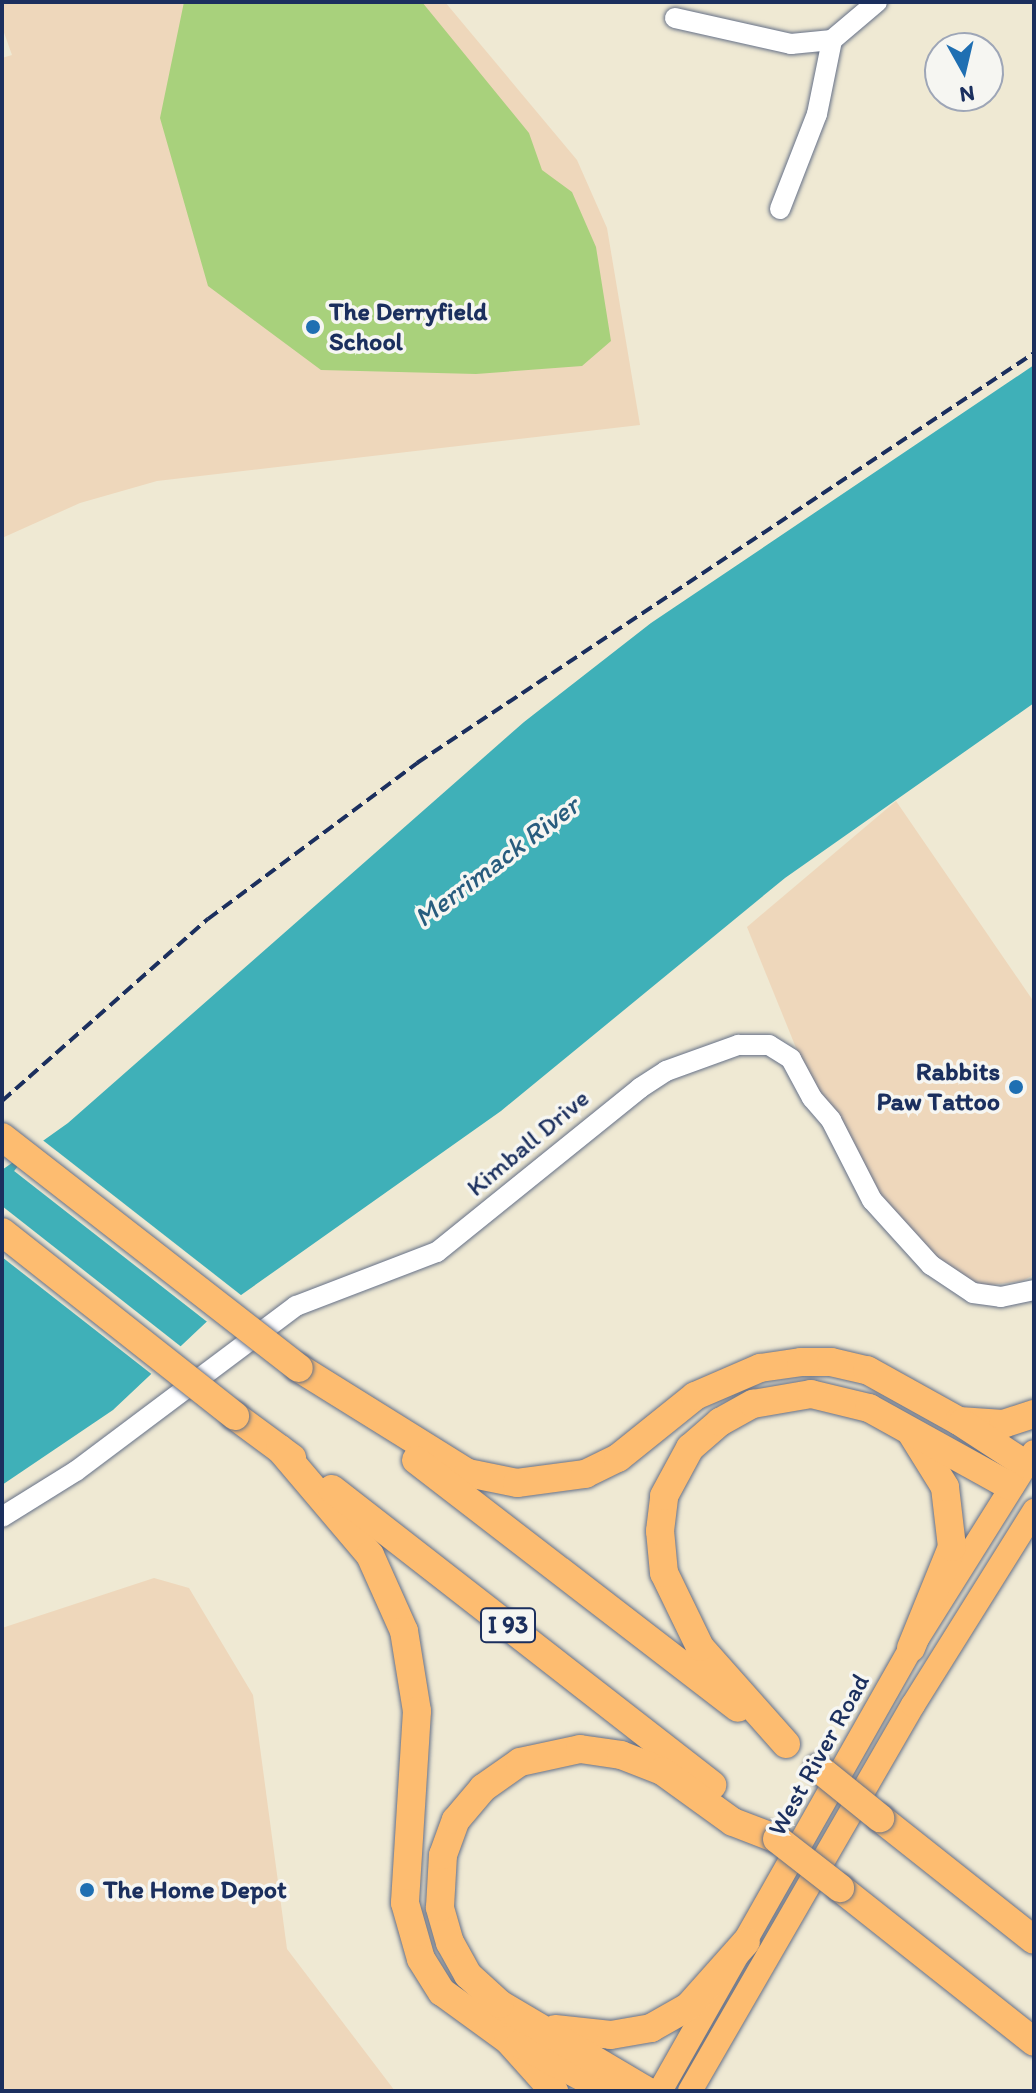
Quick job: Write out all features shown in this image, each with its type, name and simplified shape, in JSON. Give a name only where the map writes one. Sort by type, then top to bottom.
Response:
[{"type":"highway","points":[[2,1137],[818,1768],[1034,1940]]},
{"type":"highway","name":"I 93","points":[[2,1232],[1034,2042]]},
{"type":"highway","points":[[299,1368],[468,1473],[517,1483],[585,1474],[618,1458],[695,1396],[760,1368],[831,1362],[867,1370],[959,1421],[1026,1468]]},
{"type":"highway","points":[[786,1744],[700,1647],[678,1609],[664,1573],[660,1531],[664,1496],[680,1463],[704,1434],[735,1412],[773,1398],[831,1397],[1026,1468]]},
{"type":"highway","points":[[959,1421],[1003,1424],[1034,1414]]},
{"type":"highway","points":[[903,1424],[939,1473],[952,1524],[948,1566],[911,1648]]},
{"type":"highway","points":[[280,1449],[370,1555],[404,1631],[417,1711],[405,1881],[414,1941],[442,1992],[508,2040],[554,2091]]},
{"type":"highway","points":[[647,2091],[500,2004],[468,1975],[450,1943],[440,1907],[440,1870],[448,1839],[467,1806],[501,1773],[563,1751],[621,1755],[662,1771],[733,1822],[777,1839]]},
{"type":"highway","points":[[530,2022],[592,2034],[651,2028],[688,2007],[746,1942]]},
{"type":"highway","points":[[508,2040],[538,2050],[609,2091]]},
{"type":"main road","points":[[1026,1468],[1034,1504]]},
{"type":"main road","name":"West River Road","points":[[660,2091],[911,1648],[1026,1468]]},
{"type":"main road","points":[[690,2091],[913,1705],[1034,1511]]},
{"type":"street","points":[[675,18],[791,44],[832,40],[877,2]]},
{"type":"street","points":[[780,209],[817,114],[832,40]]},
{"type":"street","name":"Kimball Drive","points":[[2,1517],[76,1471],[296,1306],[437,1252],[640,1088],[666,1071],[738,1045],[769,1045],[791,1059],[812,1098],[831,1120],[872,1200],[931,1265],[973,1293],[1001,1297],[1034,1290]]},
{"type":"street","points":[[1005,1558],[1034,1536]]},
{"type":"shaded area","name":"The Derryfield School","points":[[2,2],[445,2],[577,160],[607,228],[640,425],[157,481],[80,503],[2,538],[2,58],[12,55],[2,27]]},
{"type":"shaded area","points":[[896,801],[1034,1002],[1034,1275],[1022,1281],[984,1286],[957,1279],[876,1198],[818,1102],[747,927]]},
{"type":"shaded area","points":[[154,1578],[189,1588],[253,1695],[287,1949],[395,2091],[2,2091],[2,1628]]},
{"type":"green space","points":[[184,2],[422,2],[529,133],[542,170],[572,192],[596,247],[611,341],[582,366],[476,374],[321,370],[208,286],[160,118]]},
{"type":"water","name":"Merrimack River","points":[[1034,365],[1034,703],[785,878],[501,1111],[217,1312],[113,1410],[2,1485],[2,1170],[68,1123],[524,722],[651,623]]},
{"type":"pier","points":[[40,1138],[244,1297],[218,1331],[14,1171]]},
{"type":"pier","points":[[2,1206],[184,1349],[154,1376],[2,1257]]},
{"type":"railway","points":[[2,1101],[208,919],[417,763],[1034,353]]},
{"type":"place","name":"The Derryfield School","points":[[313,327]]},
{"type":"place","name":"Rabbits Paw Tattoo","points":[[1016,1087]]},
{"type":"place","name":"The Home Depot","points":[[87,1890]]}]
